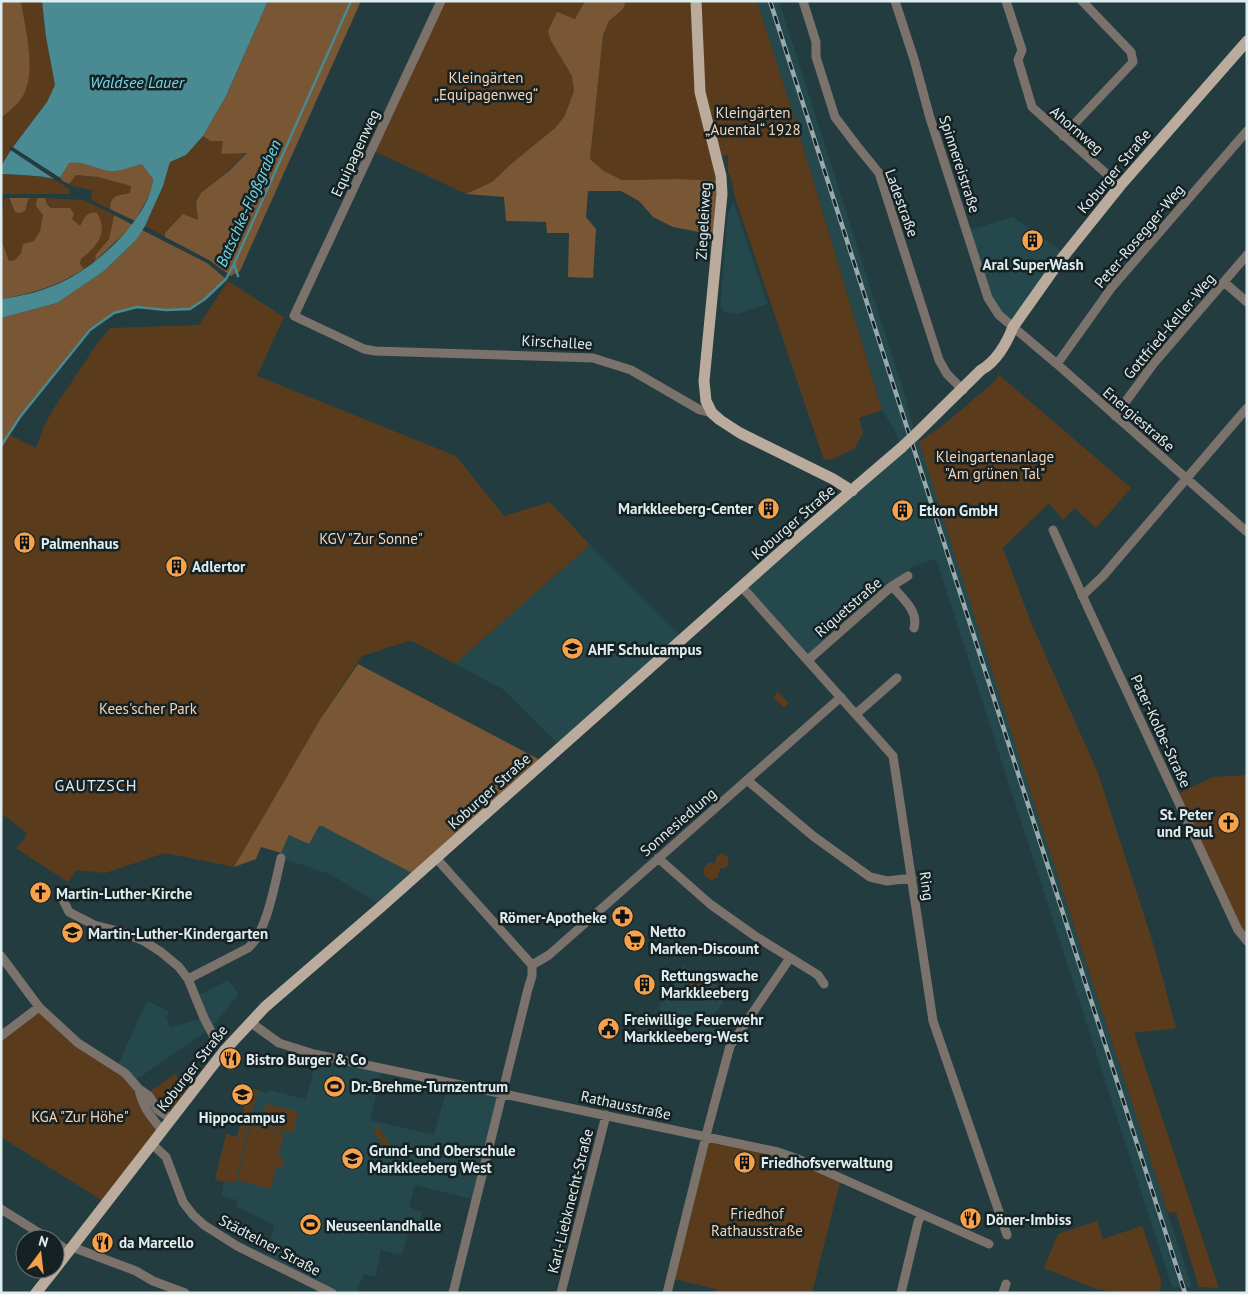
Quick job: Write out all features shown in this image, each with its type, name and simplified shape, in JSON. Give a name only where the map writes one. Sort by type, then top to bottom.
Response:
[{"type":"main road","name":"Ziegeleiweg","points":[[696,1],[700,92],[721,176],[722,194],[704,381],[706,401],[712,413]]},
{"type":"main road","name":"Koburger Straße","points":[[65,1256],[224,1051],[250,1022],[901,448],[963,390],[981,370],[984,361],[995,345],[1013,328],[1059,262],[1120,186],[1247,41]]},
{"type":"main road","name":"Kirschallee","points":[[712,413],[740,433],[834,479],[852,491]]},
{"type":"main road","name":"Koburger Straße","points":[[36,1293],[47,1279]]},
{"type":"street","name":"Equipagenweg","points":[[294,316],[441,1]]},
{"type":"street","name":"Ladestraße","points":[[803,1],[816,42],[816,57],[835,117],[879,173],[939,360],[947,374],[963,390]]},
{"type":"street","name":"Spinnereistraße","points":[[896,1],[925,100],[988,298],[999,315],[1013,328]]},
{"type":"street","name":"Ahornweg","points":[[1006,1],[1022,50],[1018,60],[1032,107],[1120,186]]},
{"type":"street","points":[[1063,136],[1133,62],[1131,52],[1082,1]]},
{"type":"street","name":"Peter-Rosegger-Weg","points":[[1057,364],[1112,287],[1247,131]]},
{"type":"street","name":"Gottfried-Keller-Weg","points":[[1115,416],[1154,363],[1247,255]]},
{"type":"street","points":[[1224,282],[1247,302]]},
{"type":"street","name":"Kirschallee","points":[[294,316],[364,349],[375,351],[593,358],[631,370],[700,410],[712,413]]},
{"type":"street","name":"Energiestraße","points":[[1013,328],[1057,364],[1247,532]]},
{"type":"street","points":[[1082,596],[1103,576],[1247,408]]},
{"type":"street","name":"Pater-Kolbe-Straße","points":[[1054,530],[1082,596],[1238,930],[1247,941]]},
{"type":"street","name":"Riquetstraße","points":[[808,660],[892,586],[908,576]]},
{"type":"street","points":[[892,586],[910,606],[914,618],[914,628]]},
{"type":"street","name":"Ring","points":[[742,587],[894,756],[933,1021],[1007,1234]]},
{"type":"street","points":[[856,714],[897,678]]},
{"type":"street","name":"Sonnesiedlung","points":[[532,965],[549,955],[841,697]]},
{"type":"street","points":[[748,780],[813,836],[870,877],[887,881],[912,878]]},
{"type":"street","points":[[188,979],[248,948],[254,943],[263,926],[282,858]]},
{"type":"street","points":[[436,858],[532,965],[532,976],[453,1293]]},
{"type":"street","points":[[658,858],[710,904],[755,936],[818,975],[824,984]]},
{"type":"street","points":[[62,898],[69,912],[94,925],[122,932],[144,941],[179,967],[188,979],[214,1037]]},
{"type":"street","points":[[1,956],[39,1007],[78,1043],[126,1073],[149,1096],[158,1110],[171,1119]]},
{"type":"street","points":[[667,1293],[725,1061],[733,1040],[790,958]]},
{"type":"street","points":[[2,1034],[39,1007]]},
{"type":"street","name":"Rathausstraße","points":[[250,1022],[279,1042],[314,1054],[778,1152],[798,1159],[989,1244]]},
{"type":"street","points":[[140,1089],[142,1100],[151,1118],[162,1130]]},
{"type":"street","name":"Karl-Liebknecht-Straße","points":[[561,1293],[606,1115]]},
{"type":"street","name":"Städtelner Straße","points":[[152,1144],[166,1157],[183,1202],[204,1225],[237,1246],[332,1293]]},
{"type":"street","points":[[1,1209],[34,1229]]},
{"type":"street","points":[[901,1293],[918,1222],[922,1214]]},
{"type":"street","points":[[65,1247],[136,1271],[152,1281],[185,1293]]},
{"type":"shaded area","points":[[1,1],[21,1],[30,62],[27,86],[23,96],[1,118]]},
{"type":"shaded area","points":[[268,1],[361,1],[240,271],[231,276],[209,260],[165,237],[165,233],[183,214],[198,220],[196,202],[201,193],[229,171],[247,153],[221,154],[223,141],[210,141],[203,136],[226,96]]},
{"type":"shaded area","points":[[585,1],[626,1],[623,9],[609,21],[603,35],[590,159],[604,171],[622,180],[680,179],[721,181],[719,236],[673,227],[653,217],[639,201],[621,191],[588,191],[586,217],[596,229],[593,278],[568,277],[569,233],[547,233],[546,222],[506,221],[504,197],[466,194],[492,182],[555,128],[564,117],[574,91],[572,76],[551,41],[548,31],[557,12],[575,19]]},
{"type":"shaded area","points":[[757,1],[779,1],[1043,831],[1192,1287],[1172,1287],[936,559],[911,567],[908,576],[808,660],[742,587],[901,447],[895,431],[882,410],[799,133]]},
{"type":"shaded area","points":[[79,161],[97,168],[110,170],[142,163],[153,179],[152,190],[135,221],[110,209],[113,198],[130,193],[131,186],[98,177],[76,175],[69,184],[59,179],[69,162]]},
{"type":"shaded area","points":[[9,198],[29,198],[25,211],[15,212]]},
{"type":"shaded area","points":[[37,198],[45,198],[51,208],[70,208],[74,214],[72,219],[80,226],[88,214],[97,213],[102,227],[100,239],[81,259],[80,264],[84,269],[44,288],[23,295],[1,299],[1,243],[9,261],[15,260],[21,253],[23,244],[34,241],[40,231],[43,215],[36,206]]},
{"type":"shaded area","points":[[734,202],[767,304],[738,314],[725,312],[720,307],[728,212]]},
{"type":"shaded area","points":[[114,215],[133,225],[95,261],[96,254],[109,239]]},
{"type":"shaded area","points":[[1013,217],[1066,254],[1013,327],[999,315],[966,231]]},
{"type":"shaded area","points":[[142,230],[207,263],[226,279],[205,299],[190,309],[166,310],[137,307],[114,313],[90,330],[20,417],[1,446],[1,318],[57,303],[104,271],[137,239]]},
{"type":"shaded area","name":"AHF Schulcampus","points":[[590,545],[684,639],[561,747],[504,690],[455,664]]},
{"type":"shaded area","points":[[358,664],[544,762],[416,875],[322,826],[319,826],[309,844],[289,835],[281,853],[261,847],[256,859],[234,867],[321,718]]},
{"type":"shaded area","points":[[323,826],[416,875],[382,906],[330,874],[281,858],[280,855],[289,835]]},
{"type":"shaded area","points":[[683,966],[729,992],[718,1011],[716,1010],[711,1018],[723,1025],[711,1046],[667,1022],[669,1015],[658,1009]]},
{"type":"shaded area","points":[[228,980],[239,994],[210,1029],[134,1081],[117,1067],[147,1001],[169,1011],[166,1018],[170,1027],[204,1018],[195,997]]},
{"type":"shaded area","name":"Grund- und Oberschule Markkleeberg West","points":[[318,1054],[383,1067],[370,1120],[434,1135],[449,1081],[502,1093],[476,1200],[415,1185],[409,1207],[422,1212],[419,1224],[411,1222],[402,1255],[381,1250],[375,1277],[364,1274],[356,1293],[332,1293],[266,1261],[274,1225],[236,1206],[237,1200],[221,1196],[224,1182],[215,1180],[226,1134],[237,1137],[249,1088],[268,1093],[269,1090],[306,1099]]},
{"type":"green space","points":[[21,1],[42,1],[46,37],[55,85],[47,102],[1,166],[1,118],[13,108],[29,53]]},
{"type":"green space","name":"Kleingärten „Equipagenweg“","points":[[441,1],[585,1],[575,19],[551,41],[572,76],[574,90],[564,117],[555,128],[492,182],[466,194],[372,150]]},
{"type":"green space","points":[[626,1],[696,1],[700,92],[721,181],[680,179],[622,180],[604,171],[590,159],[603,35],[609,21],[623,9]]},
{"type":"green space","name":"Kleingärten „Auental“ 1928","points":[[700,1],[757,1],[799,133],[882,410],[859,418],[863,433],[854,449],[833,459],[824,460],[736,201],[728,173],[728,155],[722,156],[707,109]]},
{"type":"green space","points":[[203,136],[210,141],[223,141],[221,153],[247,152],[196,202],[198,220],[165,233],[165,237],[145,226],[163,187],[170,162],[186,155]]},
{"type":"green space","points":[[1,174],[34,176],[55,180],[70,190],[69,194],[1,194]]},
{"type":"green space","points":[[76,175],[98,177],[131,186],[130,193],[113,198],[110,209],[91,200],[92,190],[69,184]]},
{"type":"green space","points":[[4,198],[8,198],[15,212],[28,206],[29,198],[37,198],[36,206],[43,215],[40,231],[34,241],[28,244],[15,260],[9,261],[1,243],[1,214]]},
{"type":"green space","points":[[45,198],[84,200],[114,215],[109,239],[96,254],[95,261],[84,269],[80,264],[81,259],[92,249],[84,233],[74,221],[51,207]]},
{"type":"green space","points":[[228,281],[284,317],[257,376],[456,456],[504,516],[550,502],[590,545],[455,664],[409,641],[362,656],[321,718],[234,867],[165,853],[105,873],[77,870],[68,882],[16,848],[24,840],[27,833],[1,813],[1,446],[10,435],[36,448],[45,424],[54,408],[110,328],[199,325]]},
{"type":"green space","name":"Kleingartenanlage \"Am grünen Tal\"","points":[[999,375],[1131,488],[1096,528],[1074,508],[1063,520],[1049,503],[1003,548],[1032,625],[1098,773],[1154,946],[1176,1028],[1134,1033],[1219,1288],[1199,1287],[1176,1212],[1168,1213],[1043,831],[919,442],[942,426],[994,382]]},
{"type":"green space","points":[[778,692],[789,703],[784,708],[773,697]]},
{"type":"green space","points":[[1247,775],[1247,941],[1176,795],[1213,777]]},
{"type":"green space","points":[[722,853],[727,856],[729,864],[725,868],[720,868],[718,877],[707,878],[704,875],[704,868],[708,863],[715,863],[717,856]]},
{"type":"green space","points":[[693,977],[706,984],[700,994],[694,997],[691,996],[692,990],[687,987]]},
{"type":"green space","name":"KGA \"Zur Höhe\"","points":[[39,1007],[78,1043],[120,1069],[162,1130],[106,1203],[1,1137],[1,1036]]},
{"type":"green space","points":[[175,1074],[190,1094],[171,1119],[146,1094]]},
{"type":"green space","points":[[249,1088],[258,1090],[235,1183],[215,1180],[226,1134],[237,1137]]},
{"type":"green space","points":[[266,1104],[298,1112],[293,1133],[260,1126]]},
{"type":"green space","points":[[251,1125],[284,1133],[278,1156],[284,1158],[282,1168],[276,1167],[271,1189],[237,1180]]},
{"type":"green space","points":[[378,1126],[394,1151],[389,1155],[385,1149],[382,1151],[378,1146],[382,1143],[373,1130]]},
{"type":"green space","name":"Friedhof Rathausstraße","points":[[706,1136],[778,1152],[841,1178],[812,1293],[715,1293],[716,1289],[670,1278]]},
{"type":"green space","points":[[1097,1221],[1103,1239],[1142,1226],[1161,1280],[1160,1293],[1122,1293],[1096,1289],[1044,1268],[1058,1234]]},
{"type":"water","name":"Waldsee Lauer","points":[[42,1],[268,1],[226,96],[203,136],[186,155],[170,162],[163,186],[137,239],[104,271],[57,303],[1,318],[1,299],[33,293],[56,285],[77,274],[106,252],[143,209],[150,194],[153,179],[142,164],[109,171],[81,163],[69,163],[59,179],[1,174],[1,166],[47,102],[55,85],[46,37]]},
{"type":"pier","points":[[11,146],[62,179],[57,181],[9,149]]},
{"type":"waterway","name":"Batschke‐Floßgraben","points":[[1,446],[20,417],[90,330],[114,313],[137,307],[166,310],[190,309],[205,299],[226,279],[351,1]]},
{"type":"waterway","points":[[234,264],[238,276]]},
{"type":"railway","points":[[770,1],[1185,1293]]},
{"type":"place","name":"Aral SuperWash","points":[[1033,241]]},
{"type":"place","name":"Markkleeberg-Center","points":[[769,508]]},
{"type":"place","name":"Etkon GmbH","points":[[903,510]]},
{"type":"place","name":"Palmenhaus","points":[[25,543]]},
{"type":"place","name":"Adlertor","points":[[176,566]]},
{"type":"place","name":"AHF Schulcampus","points":[[572,649]]},
{"type":"place","name":"St. Peter und Paul","points":[[1229,823]]},
{"type":"place","name":"Martin-Luther-Kirche","points":[[40,893]]},
{"type":"place","name":"Römer-Apotheke","points":[[623,917]]},
{"type":"place","name":"Martin-Luther-Kindergarten","points":[[72,933]]},
{"type":"place","name":"Netto Marken-Discount","points":[[634,940]]},
{"type":"place","name":"Rettungswache Markkleeberg","points":[[645,984]]},
{"type":"place","name":"Freiwillige Feuerwehr Markkleeberg-West","points":[[608,1028]]},
{"type":"place","name":"Bistro Burger & Co","points":[[230,1059]]},
{"type":"place","name":"Dr.-Brehme-Turnzentrum","points":[[335,1086]]},
{"type":"place","name":"Hippocampus","points":[[242,1094]]},
{"type":"place","name":"Grund- und Oberschule Markkleeberg West","points":[[353,1159]]},
{"type":"place","name":"Friedhofsverwaltung","points":[[745,1162]]},
{"type":"place","name":"Döner-Imbiss","points":[[970,1219]]},
{"type":"place","name":"Neuseenlandhalle","points":[[310,1225]]},
{"type":"place","name":"da Marcello","points":[[103,1242]]},
{"type":"district","name":"GAUTZSCH","points":[[96,785]]},
{"type":"park label","name":"KGV \"Zur Sonne\"","points":[[371,538]]},
{"type":"park label","name":"Kees'scher Park","points":[[148,708]]}]
